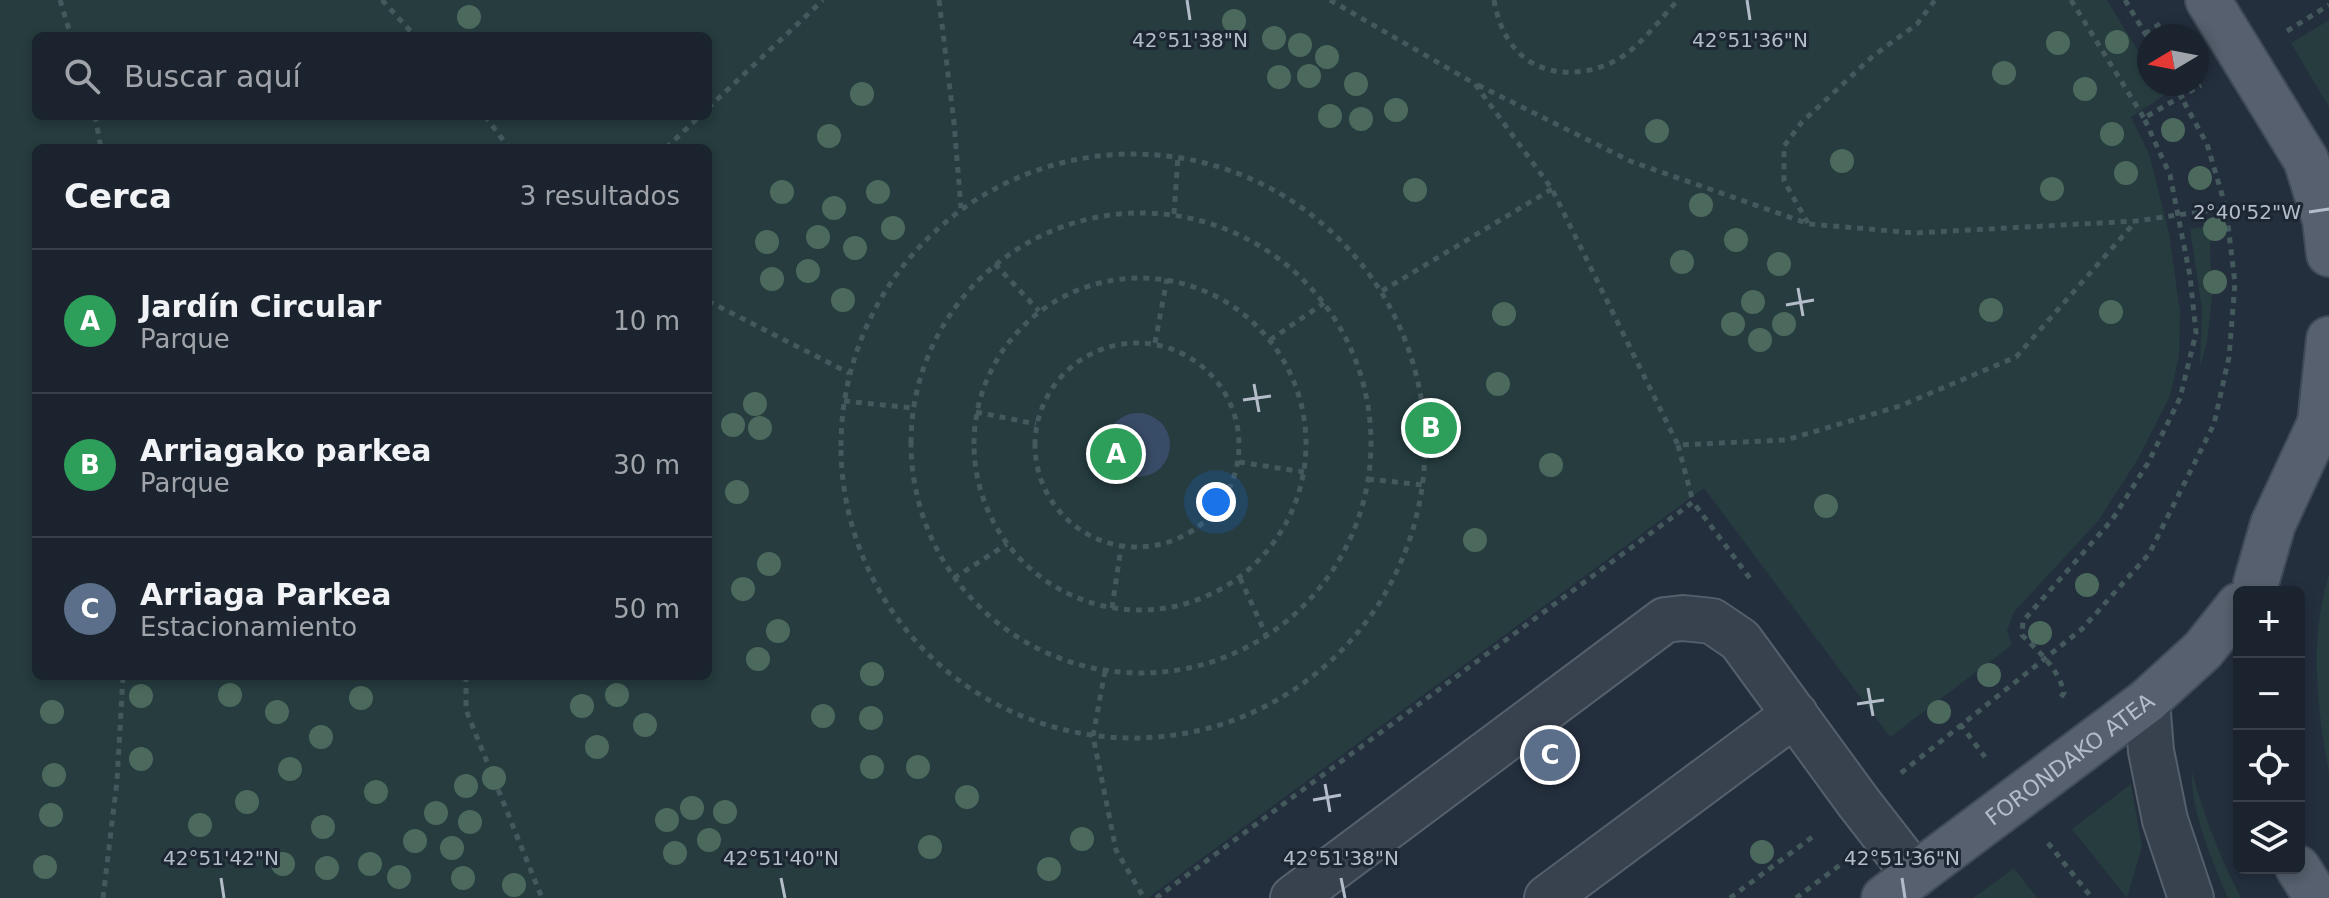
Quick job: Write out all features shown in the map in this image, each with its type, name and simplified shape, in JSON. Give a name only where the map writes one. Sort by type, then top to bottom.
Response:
[{"type":"main road","points":[[2208,0],[2306,160],[2325,220],[2329,254]]},
{"type":"main road","points":[[2252,586],[2273,524],[2324,416],[2329,339]]},
{"type":"main road","name":"FORONDAKO ATEA","points":[[1900,886],[2147,701],[2203,650],[2233,614]]},
{"type":"main road","points":[[2302,874],[2317,898]]},
{"type":"lane","points":[[1293,898],[1665,620],[1683,618],[1712,621],[1740,640],[1883,834],[1900,886]]},
{"type":"lane","points":[[2147,701],[2151,751],[2165,820],[2191,898]]},
{"type":"lane","points":[[1547,898],[1795,714]]},
{"type":"path","points":[[60,0],[70,32]]},
{"type":"path","points":[[382,0],[411,32]]},
{"type":"path","points":[[712,104],[823,0]]},
{"type":"path","points":[[939,0],[961,208]]},
{"type":"path","points":[[1330,0],[1475,84],[1630,161],[1809,224],[1915,233],[2136,221],[2226,208]]},
{"type":"path","points":[[1494,0],[1499,22],[1514,48],[1540,68],[1569,73],[1600,68],[1627,54],[1678,0]]},
{"type":"path","points":[[1809,224],[1784,181],[1784,146],[1802,122],[1873,56],[1917,24],[1935,0]]},
{"type":"path","points":[[2054,706],[2064,693],[2061,680],[2046,659],[2022,635],[2023,621],[2112,520],[2148,463],[2180,398],[2196,333],[2190,276],[2170,175],[2144,118],[2071,0]]},
{"type":"path","points":[[2125,0],[2139,24]]},
{"type":"path","points":[[2144,118],[2182,98],[2329,5]]},
{"type":"path","points":[[1475,84],[1552,189],[1678,445],[1693,502]]},
{"type":"path","points":[[1912,765],[2082,629],[2149,554],[2214,424],[2229,357],[2235,283],[2226,208],[2207,144],[2182,98]]},
{"type":"path","points":[[96,120],[100,144]]},
{"type":"path","points":[[488,120],[506,144]]},
{"type":"path","points":[[670,144],[696,120]]},
{"type":"path","points":[[1121,152],[1178,156],[1258,180],[1328,227],[1382,291],[1411,352],[1424,418],[1423,485],[1407,549],[1377,608],[1335,658],[1283,698],[1210,728],[1159,738],[1093,736],[1037,722],[984,698],[938,663],[898,621],[869,571],[850,516],[841,459],[844,401],[849,373],[874,310],[911,254],[961,208],[1010,180],[1064,160],[1121,152]]},
{"type":"path","points":[[1174,214],[1178,156]]},
{"type":"path","points":[[1382,291],[1552,189]]},
{"type":"path","points":[[1127,212],[1174,214],[1218,225],[1257,244],[1294,270],[1324,303],[1348,342],[1364,386],[1371,433],[1368,479],[1356,525],[1335,568],[1304,606],[1267,637],[1216,661],[1161,673],[1105,671],[1060,660],[1020,639],[984,612],[954,578],[931,540],[917,497],[911,452],[913,408],[928,354],[956,305],[995,264],[1034,238],[1080,220],[1127,212]]},
{"type":"path","points":[[1678,445],[1786,440],[1900,406],[2016,357],[2136,221]]},
{"type":"path","points":[[995,264],[1039,311]]},
{"type":"path","points":[[1133,277],[1167,279],[1206,291],[1241,312],[1270,340],[1289,370],[1301,403],[1307,437],[1304,472],[1292,513],[1270,549],[1240,578],[1210,595],[1179,606],[1145,610],[1112,608],[1071,596],[1036,574],[1007,544],[989,514],[978,481],[973,446],[976,412],[990,374],[1011,339],[1039,311],[1068,293],[1100,282],[1133,277]]},
{"type":"path","points":[[1155,343],[1167,279]]},
{"type":"path","points":[[712,303],[849,373]]},
{"type":"path","points":[[1270,340],[1324,303]]},
{"type":"path","points":[[1123,343],[1155,343],[1185,353],[1217,381],[1229,399],[1239,430],[1239,462],[1229,493],[1210,518],[1184,538],[1154,547],[1121,547],[1089,537],[1063,517],[1044,490],[1035,457],[1036,424],[1048,394],[1067,369],[1093,352],[1123,343]]},
{"type":"path","points":[[844,401],[913,408]]},
{"type":"path","points":[[976,412],[1036,424]]},
{"type":"path","points":[[1239,462],[1304,472]]},
{"type":"path","points":[[1368,479],[1423,485]]},
{"type":"path","points":[[954,578],[1007,544]]},
{"type":"path","points":[[1112,608],[1121,547]]},
{"type":"path","points":[[1240,578],[1267,637]]},
{"type":"path","points":[[1105,671],[1093,736],[1116,850],[1144,898]]},
{"type":"path","points":[[103,898],[117,781],[123,680]]},
{"type":"path","points":[[466,680],[466,710],[542,898]]},
{"type":"path","points":[[1985,758],[1997,749]]},
{"type":"path","points":[[1796,898],[1883,834]]},
{"type":"green space","points":[[0,0],[2107,0],[2137,49],[2137,96],[2163,96],[2131,117],[2149,154],[2169,233],[2180,312],[2179,356],[2170,396],[2138,459],[2098,521],[2014,612],[2007,631],[2012,645],[1890,737],[1704,488],[1148,898],[0,898]]},
{"type":"green space","points":[[2329,20],[2329,107],[2291,43]]},
{"type":"green space","points":[[2219,225],[2220,233],[2210,236],[2211,277],[2220,278],[2220,287],[2213,289],[2207,343],[2200,367],[2202,309],[2190,229]]},
{"type":"green space","points":[[2329,574],[2329,773],[2318,699],[2317,648]]},
{"type":"green space","points":[[2192,772],[2213,836],[2241,898],[2228,898],[2209,853],[2195,803]]},
{"type":"green space","points":[[2131,784],[2142,847],[2127,898],[2072,829]]},
{"type":"green space","points":[[2014,868],[2037,898],[1973,898]]},
{"type":"water","points":[[1132,413],[1144,413],[1161,422],[1168,433],[1168,457],[1161,468],[1144,477],[1132,477],[1120,472],[1111,463],[1106,451],[1106,439],[1111,427],[1120,418]]},
{"type":"place","name":"Arriagako parkea","points":[[1431,428]]},
{"type":"place","name":"Jardín Circular","points":[[1116,454]]},
{"type":"place","name":"Arriaga Parkea","points":[[1550,755]]}]
